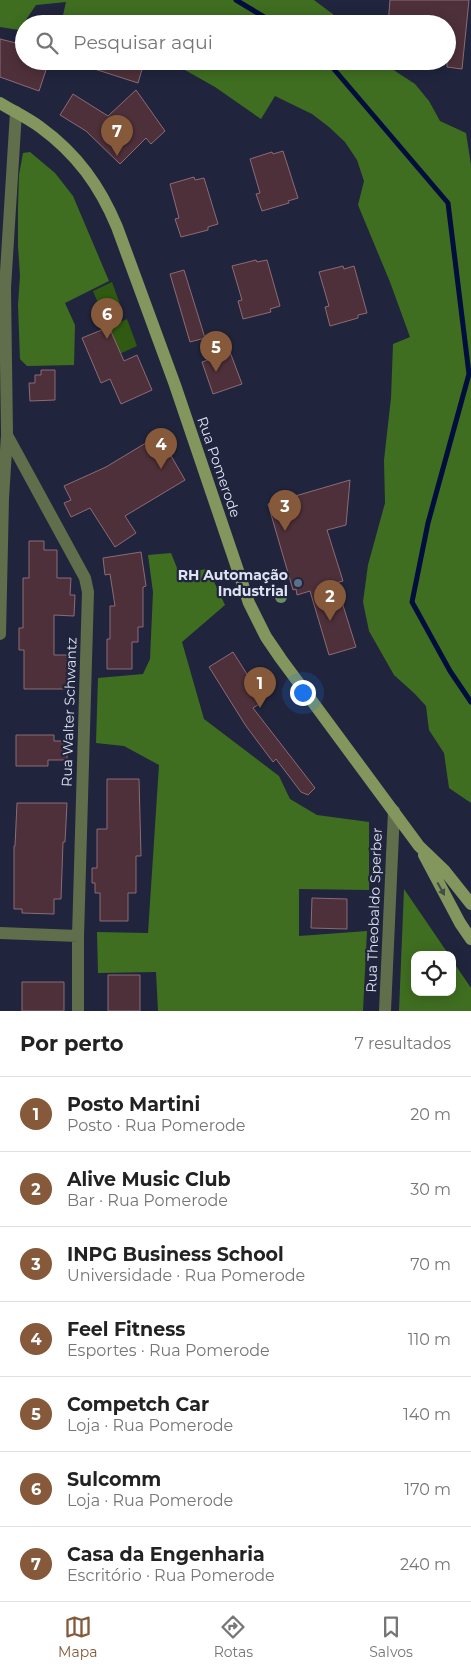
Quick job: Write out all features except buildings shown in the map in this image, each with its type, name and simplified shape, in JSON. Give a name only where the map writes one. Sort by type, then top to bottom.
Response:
[{"type":"main road","name":"Rua Pomerode","points":[[0,103],[40,126],[65,148],[94,182],[108,204],[175,385],[249,603],[266,637],[281,660],[419,846],[438,884],[471,939]]},
{"type":"main road","name":"Rua Pomerode","points":[[419,846],[444,870],[471,904]]},
{"type":"street","points":[[0,634],[3,498],[7,435],[5,288],[16,112]]},
{"type":"street","name":"Rua Walter Schwantz","points":[[7,435],[85,578],[88,592],[78,936],[78,1011]]},
{"type":"street","name":"Rua Theobaldo Sperber","points":[[385,1011],[394,811]]},
{"type":"street","points":[[0,933],[78,936]]},
{"type":"green space","points":[[0,0],[314,0],[334,15],[63,15],[66,2],[36,5],[29,15],[15,15],[15,29],[0,27]]},
{"type":"green space","points":[[185,70],[394,70],[415,84],[429,101],[440,121],[466,133],[471,165],[471,803],[449,788],[444,753],[429,730],[426,706],[394,675],[369,631],[363,602],[368,565],[385,503],[384,460],[391,398],[393,344],[410,337],[390,282],[358,205],[364,181],[357,160],[345,142],[312,114],[275,96],[261,119],[215,87]]},
{"type":"green space","points":[[30,152],[55,173],[73,196],[109,281],[65,303],[75,325],[74,365],[27,366],[20,359],[18,305],[20,276],[18,246],[19,175],[23,153]]},
{"type":"green space","points":[[112,282],[121,307],[103,315],[93,291]]},
{"type":"green space","points":[[127,319],[137,346],[117,355],[116,343],[109,327]]},
{"type":"green space","points":[[171,553],[179,573],[208,569],[225,605],[182,642],[204,719],[279,776],[290,799],[317,815],[369,822],[369,890],[299,889],[299,936],[367,931],[363,1011],[158,1011],[156,972],[98,973],[97,932],[148,933],[159,765],[124,746],[96,743],[98,678],[143,674],[150,659],[153,592],[148,555]]},
{"type":"green space","points":[[404,889],[446,951],[411,951],[411,996],[456,996],[456,966],[471,988],[471,1011],[399,1011]]},
{"type":"waterway","points":[[236,0],[261,15]]},
{"type":"waterway","points":[[335,70],[448,203],[469,374],[428,523],[412,602],[450,671],[471,702]]},
{"type":"place","name":"Casa da Engenharia","points":[[117,156]]},
{"type":"place","name":"Sulcomm","points":[[107,339]]},
{"type":"place","name":"Competch Car","points":[[216,372]]},
{"type":"place","name":"Feel Fitness","points":[[161,469]]},
{"type":"place","name":"INPG Business School","points":[[285,531]]},
{"type":"place","name":"RH Automação Industrial","points":[[298,583]]},
{"type":"place","name":"Alive Music Club","points":[[330,621]]},
{"type":"place","name":"Posto Martini","points":[[260,708]]}]
